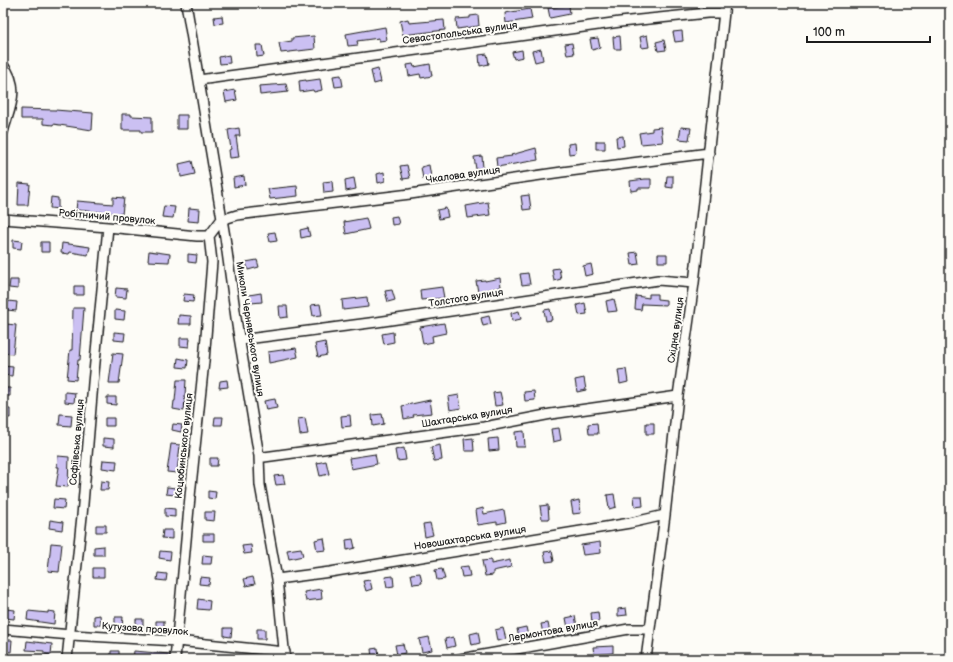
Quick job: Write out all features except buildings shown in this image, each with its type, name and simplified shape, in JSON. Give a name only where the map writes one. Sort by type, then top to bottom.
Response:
[{"type":"street","name":"Миколи Чернявського вулиця","points":[[186,3],[225,237],[259,456],[260,485],[277,579],[285,656]]},
{"type":"street","name":"Східна вулиця","points":[[646,659],[665,515],[678,396],[694,282],[725,3]]},
{"type":"street","name":"Севастопольська вулиця","points":[[199,80],[620,22],[708,13],[724,14]]},
{"type":"street","points":[[3,65],[10,74],[13,82],[13,95],[3,132]]},
{"type":"street","name":"Чкалова вулиця","points":[[221,220],[237,215],[410,194],[709,153]]},
{"type":"street","name":"Робітничий провулок","points":[[3,219],[209,236]]},
{"type":"street","points":[[209,236],[221,220]]},
{"type":"street","name":"Софіївська вулиця","points":[[68,659],[108,227]]},
{"type":"street","name":"Коцюбинського вулиця","points":[[175,659],[206,338],[212,262],[209,236]]},
{"type":"street","name":"Толстого вулиця","points":[[240,340],[377,322],[658,280],[694,282]]},
{"type":"street","name":"Шахтарська вулиця","points":[[259,456],[264,457],[484,427],[551,414],[678,396]]},
{"type":"street","name":"Новошахтарська вулиця","points":[[277,579],[330,572],[623,525],[665,515]]},
{"type":"street","name":"Кутузова провулок","points":[[3,628],[71,635],[177,641],[285,656]]},
{"type":"street","name":"Лермонтова вулиця","points":[[460,659],[629,629],[650,629]]}]
